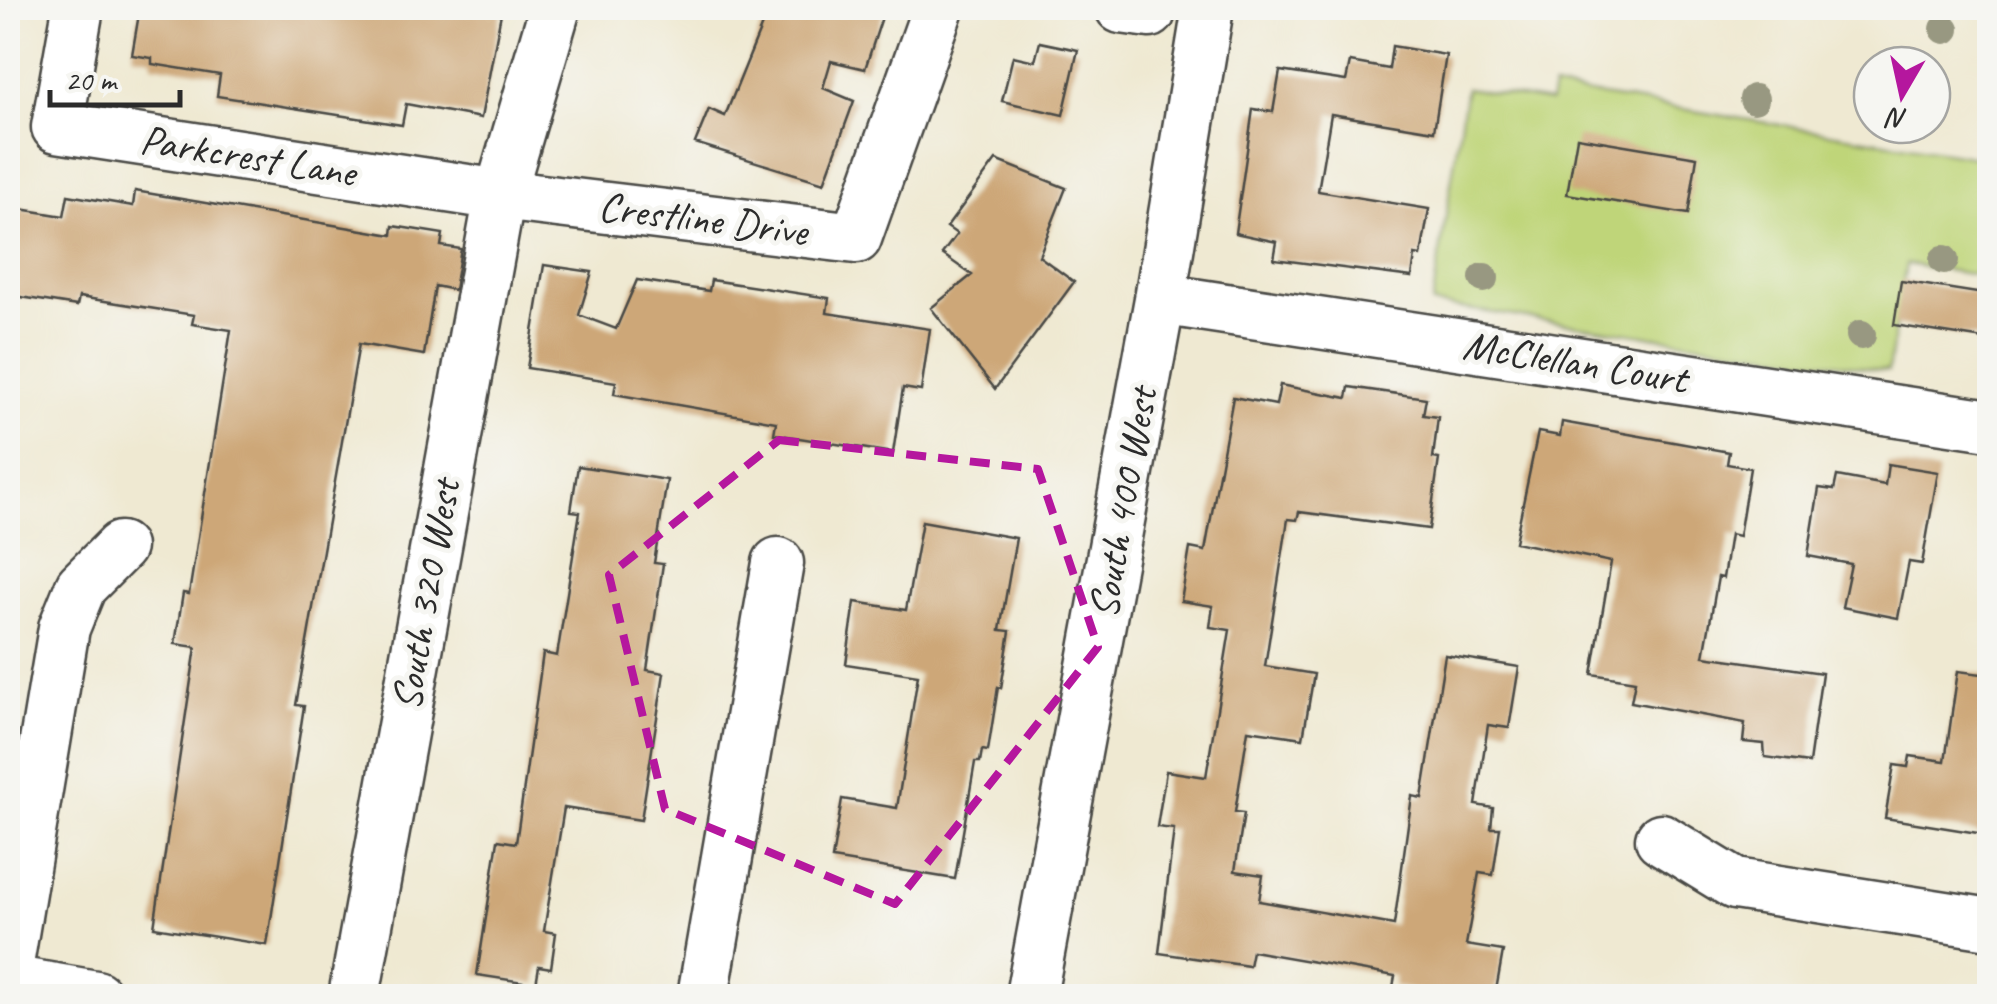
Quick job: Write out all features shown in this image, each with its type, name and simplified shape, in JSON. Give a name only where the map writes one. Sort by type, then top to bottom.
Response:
[{"type":"street","name":"Parkcrest Lane","points":[[78,8],[57,126],[500,194]]},
{"type":"street","points":[[500,194],[555,8]]},
{"type":"street","name":"Crestline Drive","points":[[500,194],[856,238],[938,8]]},
{"type":"street","name":"South 400 West","points":[[1031,996],[1160,299],[1208,8]]},
{"type":"street","name":"South 320 West","points":[[354,996],[500,194]]},
{"type":"street","name":"McClellan Court","points":[[1160,299],[1990,425]]},
{"type":"street","points":[[8,964],[64,628],[81,586],[120,548]]},
{"type":"street","points":[[704,996],[778,562]]},
{"type":"street","points":[[1661,838],[1735,884],[1990,924]]},
{"type":"street","points":[[8,981],[96,996]]},
{"type":"highlighted area","points":[[779,440],[1038,469],[1098,647],[895,904],[665,809],[609,575]]},
{"type":"green space","points":[[1466,88],[1550,102],[1553,88],[1852,137],[1852,145],[1903,145],[1989,159],[1989,277],[1906,264],[1888,371],[1432,304]]},
{"type":"building","points":[[140,8],[502,8],[481,118],[406,104],[402,125],[217,96],[220,75],[152,64],[152,58],[132,55]]},
{"type":"building","points":[[769,8],[885,8],[865,69],[831,61],[823,88],[854,101],[824,183],[695,143],[709,109],[725,116]]},
{"type":"building","points":[[1040,42],[1078,50],[1063,115],[1002,101],[1013,56],[1035,61]]},
{"type":"building","points":[[1392,46],[1446,55],[1434,131],[1331,114],[1318,191],[1429,209],[1421,256],[1415,255],[1412,277],[1274,259],[1277,242],[1235,233],[1253,109],[1273,112],[1280,71],[1346,81],[1350,62],[1389,69]]},
{"type":"building","points":[[1577,137],[1697,157],[1688,214],[1567,194]]},
{"type":"building","points":[[996,160],[1066,188],[1039,256],[1074,282],[995,389],[931,308],[972,275],[942,254],[957,234],[947,227]]},
{"type":"building","points":[[135,191],[392,235],[393,226],[443,234],[441,246],[461,249],[454,290],[435,286],[424,355],[359,344],[296,705],[304,706],[267,945],[154,927],[196,647],[175,644],[183,593],[189,594],[231,330],[192,324],[194,315],[79,297],[77,306],[8,295],[8,207],[64,216],[68,195],[133,206]]},
{"type":"building","points":[[544,265],[592,272],[579,315],[616,329],[637,280],[709,291],[711,280],[829,298],[827,313],[930,329],[921,391],[903,388],[893,453],[774,434],[776,422],[614,394],[616,382],[527,368]]},
{"type":"building","points":[[1901,281],[1990,295],[1990,340],[1894,325]]},
{"type":"building","points":[[1280,385],[1347,398],[1349,387],[1426,398],[1423,415],[1438,417],[1433,458],[1439,459],[1429,529],[1299,512],[1297,520],[1288,519],[1265,666],[1314,674],[1303,738],[1248,730],[1235,812],[1244,813],[1235,871],[1263,875],[1259,901],[1394,925],[1412,796],[1422,798],[1445,655],[1519,667],[1509,728],[1488,725],[1476,805],[1493,808],[1491,828],[1500,828],[1493,875],[1479,873],[1466,945],[1503,951],[1495,996],[1446,996],[1393,987],[1395,976],[1252,951],[1249,966],[1159,953],[1174,829],[1157,827],[1166,771],[1206,777],[1230,630],[1210,627],[1213,606],[1181,601],[1190,548],[1205,551],[1233,397],[1276,405]]},
{"type":"building","points":[[1562,422],[1729,452],[1727,464],[1750,468],[1739,536],[1730,534],[1704,656],[1822,673],[1809,763],[1765,757],[1764,744],[1743,742],[1745,723],[1631,702],[1635,681],[1592,674],[1611,562],[1515,542],[1538,432],[1560,436]]},
{"type":"building","points":[[1888,464],[1938,472],[1922,564],[1909,562],[1898,618],[1842,607],[1851,564],[1808,556],[1819,488],[1834,490],[1837,476],[1885,485]]},
{"type":"building","points":[[578,466],[667,480],[654,563],[663,564],[647,670],[664,673],[641,820],[564,808],[544,931],[556,933],[551,968],[539,966],[536,984],[477,975],[498,840],[516,843],[543,653],[557,656],[580,512],[571,511]]},
{"type":"building","points":[[922,521],[1016,538],[1000,630],[1010,631],[1001,688],[998,687],[988,751],[982,750],[980,762],[975,762],[955,879],[832,859],[842,799],[897,808],[918,675],[846,664],[855,602],[906,610]]},
{"type":"building","points":[[1958,671],[1990,675],[1990,835],[1885,818],[1894,765],[1908,767],[1910,756],[1945,761]]}]
